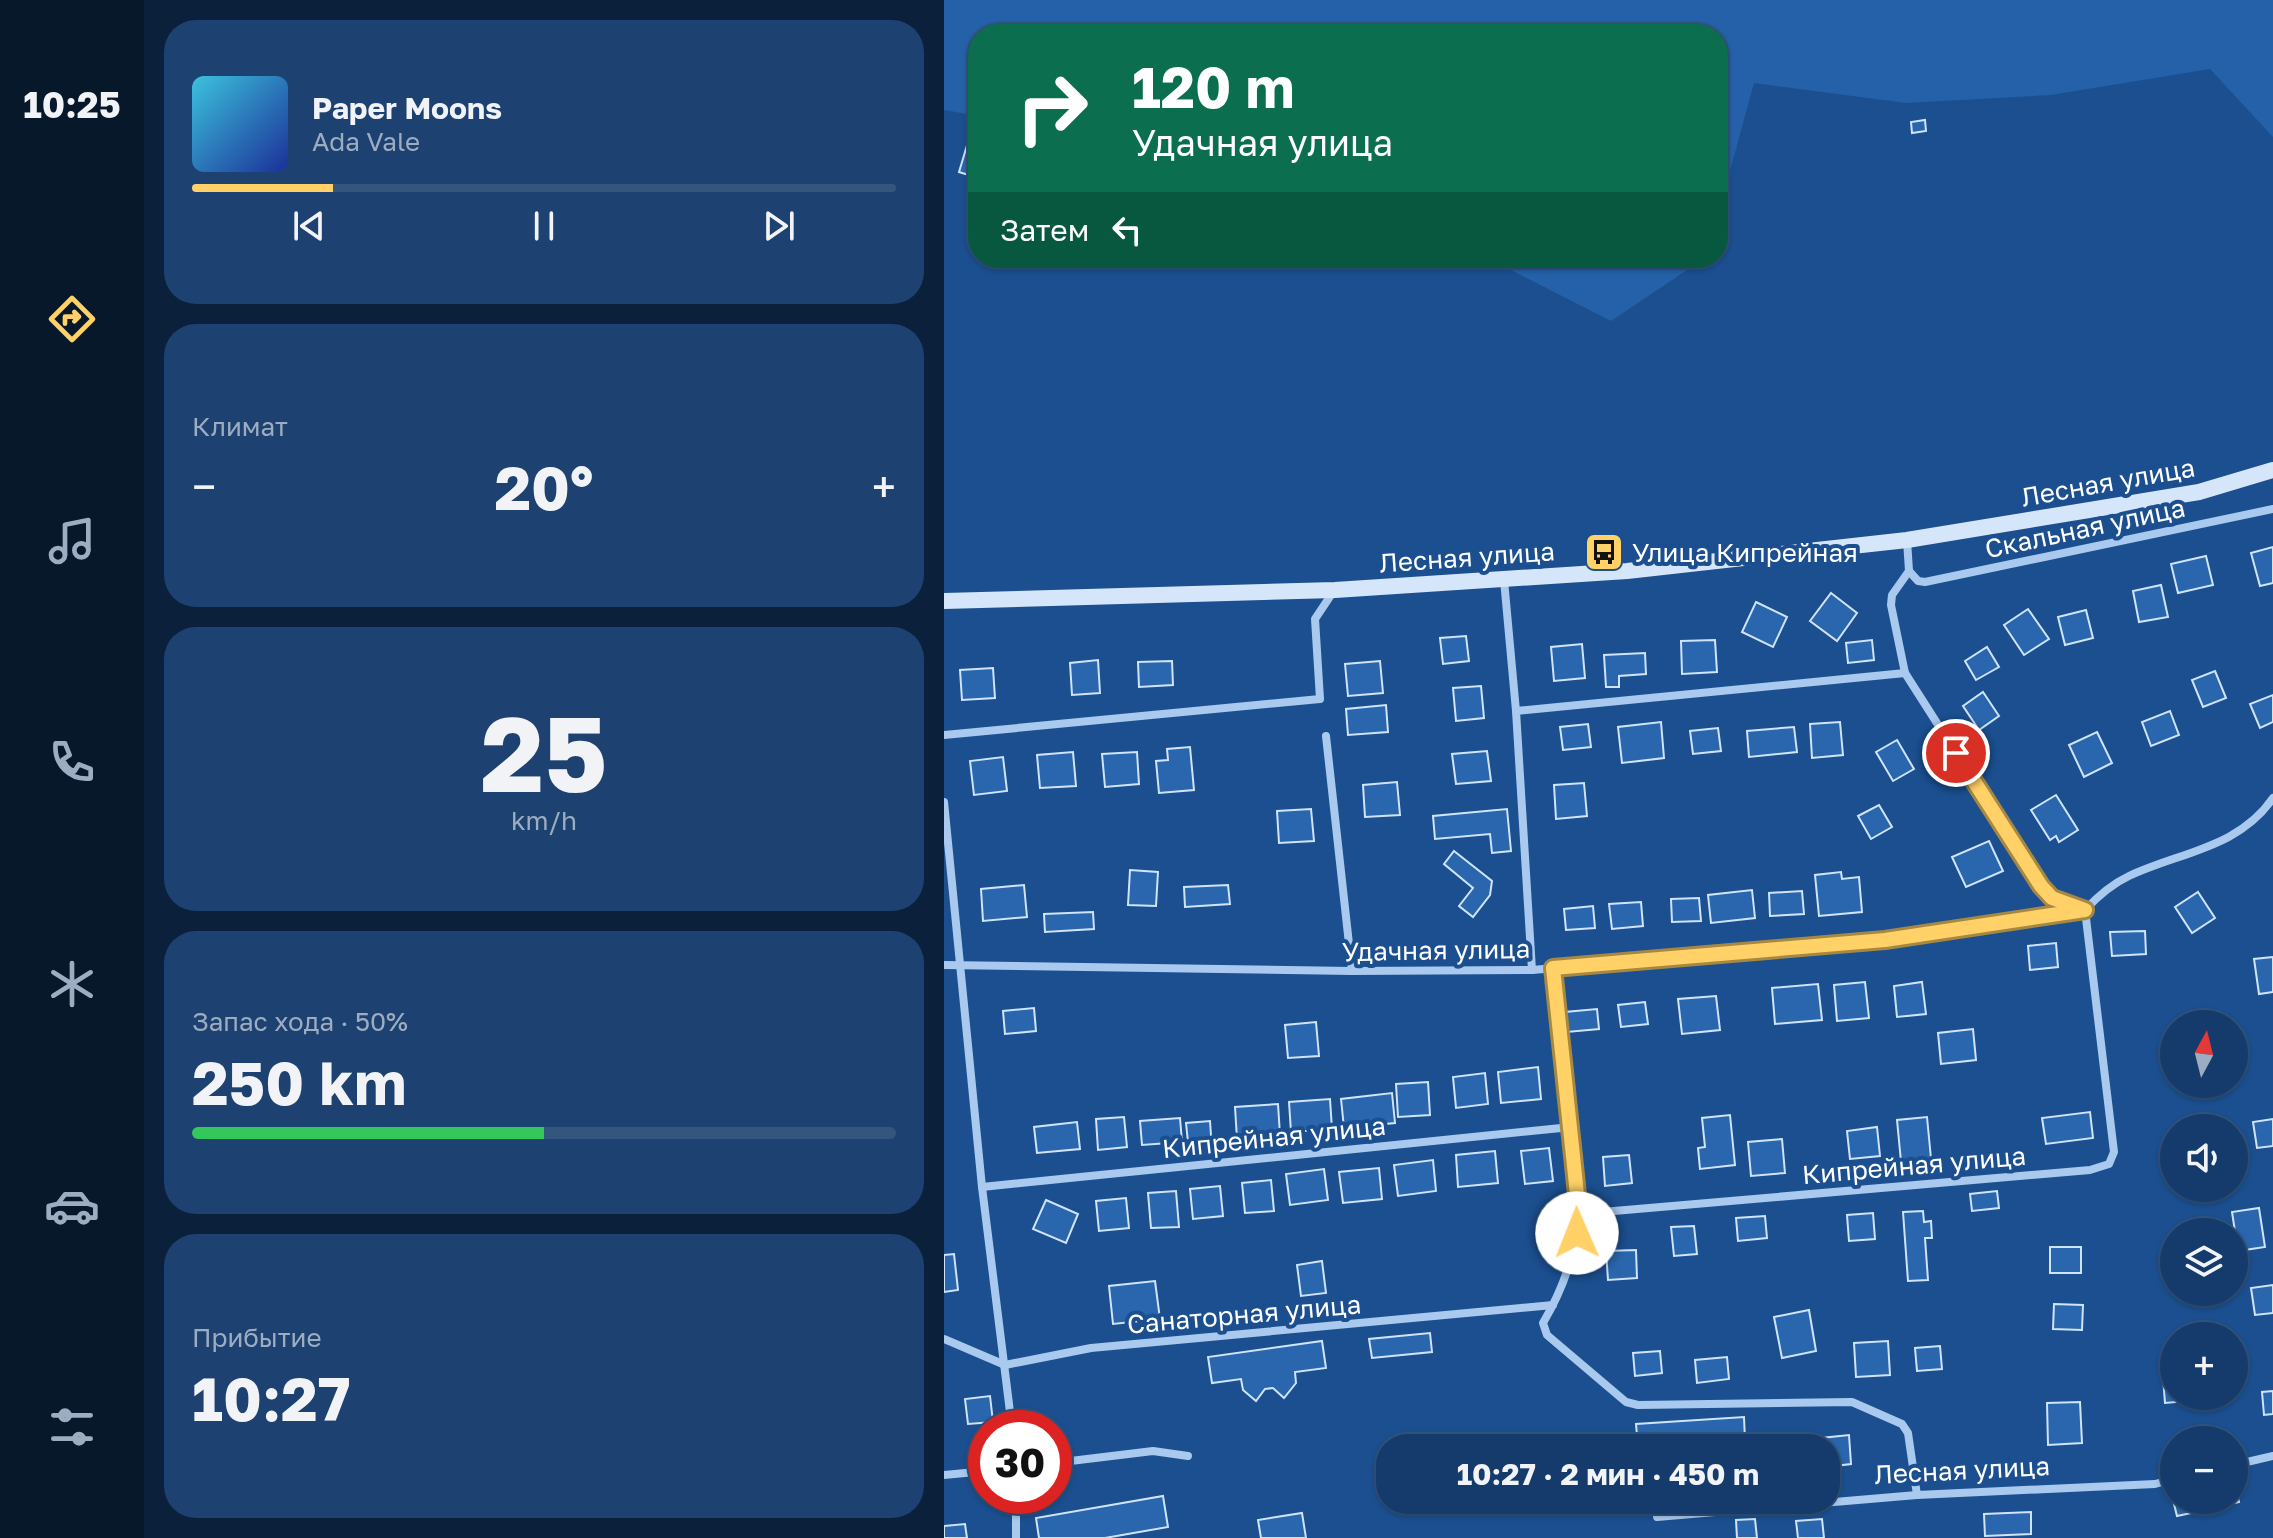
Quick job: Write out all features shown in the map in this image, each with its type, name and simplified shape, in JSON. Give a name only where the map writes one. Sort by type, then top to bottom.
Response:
[{"type":"main road","name":"Лесная улица","points":[[944,601],[1335,590],[1627,571],[1907,540],[2199,492],[2273,470]]},
{"type":"street","name":"Скальная улица","points":[[1909,571],[1918,581],[1925,582],[2273,509]]},
{"type":"street","points":[[1907,540],[1909,571],[1892,595],[1891,605],[1905,673],[2041,886],[2052,898],[2085,910],[2099,895],[2131,875],[2221,841],[2246,828],[2273,798]]},
{"type":"street","points":[[1504,580],[1516,711],[1532,970]]},
{"type":"street","points":[[944,735],[1320,699],[1315,619],[1335,590]]},
{"type":"street","points":[[1516,711],[1905,673]]},
{"type":"street","points":[[1326,736],[1352,971]]},
{"type":"street","points":[[944,802],[982,1187],[1010,1410]]},
{"type":"street","name":"Удачная улица","points":[[944,965],[1352,971],[1532,970],[1885,940],[2085,910]]},
{"type":"street","name":"Кипрейная улица","points":[[1579,1214],[2090,1170],[2109,1164],[2114,1152],[2085,910]]},
{"type":"street","points":[[1553,968],[1579,1214],[1567,1275],[1543,1323],[1547,1335],[1626,1402],[1638,1405],[1852,1402],[1902,1424],[1908,1433],[1917,1495]]},
{"type":"street","name":"Кипрейная улица","points":[[982,1187],[1571,1127]]},
{"type":"street","name":"Санаторная улица","points":[[1005,1365],[1091,1348],[1553,1305]]},
{"type":"street","points":[[944,1339],[1005,1365]]},
{"type":"street","points":[[1072,1461],[1153,1451],[1188,1456]]},
{"type":"street","points":[[2248,1462],[2273,1456]]},
{"type":"street","points":[[944,1475],[968,1473]]},
{"type":"street","name":"Лесная улица","points":[[1657,1517],[1917,1495],[2160,1483]]},
{"type":"street","points":[[1016,1514],[1016,1538]]},
{"type":"shaded area","points":[[944,0],[2273,0],[2273,137],[2210,69],[2051,95],[1906,103],[1754,83],[1728,178],[1728,24],[968,24],[968,114],[944,110]]},
{"type":"shaded area","points":[[1507,268],[1690,268],[1611,321]]},
{"type":"building","points":[[1925,120],[1926,131],[1912,133],[1911,122]]},
{"type":"building","points":[[968,142],[968,175],[959,172]]},
{"type":"building","points":[[2273,547],[2273,583],[2260,586],[2251,553]]},
{"type":"building","points":[[2206,556],[2213,585],[2178,593],[2171,564]]},
{"type":"building","points":[[2161,585],[2168,617],[2139,622],[2133,591]]},
{"type":"building","points":[[1831,593],[1857,613],[1837,641],[1810,621]]},
{"type":"building","points":[[1756,602],[1787,617],[1773,647],[1742,632]]},
{"type":"building","points":[[2028,609],[2049,639],[2024,655],[2004,625]]},
{"type":"building","points":[[2086,610],[2093,638],[2065,645],[2058,617]]},
{"type":"building","points":[[1466,636],[1469,661],[1443,664],[1440,638]]},
{"type":"building","points":[[1715,640],[1717,672],[1682,674],[1681,641]]},
{"type":"building","points":[[1872,640],[1874,660],[1848,663],[1846,643]]},
{"type":"building","points":[[1582,644],[1585,678],[1554,681],[1551,647]]},
{"type":"building","points":[[1987,647],[1999,667],[1976,680],[1965,661]]},
{"type":"building","points":[[1645,653],[1646,674],[1619,676],[1619,687],[1606,687],[1604,655]]},
{"type":"building","points":[[1098,660],[1100,693],[1072,695],[1070,663]]},
{"type":"building","points":[[1172,661],[1173,685],[1139,687],[1138,662]]},
{"type":"building","points":[[1380,661],[1383,693],[1348,696],[1345,664]]},
{"type":"building","points":[[993,668],[995,698],[962,700],[960,670]]},
{"type":"building","points":[[2215,671],[2226,698],[2203,707],[2192,680]]},
{"type":"building","points":[[1481,686],[1484,718],[1456,721],[1453,688]]},
{"type":"building","points":[[1983,692],[1999,716],[1979,730],[1963,706]]},
{"type":"building","points":[[2273,695],[2273,722],[2260,728],[2250,704]]},
{"type":"building","points":[[1386,705],[1388,732],[1348,735],[1346,709]]},
{"type":"building","points":[[2170,711],[2179,735],[2151,746],[2142,722]]},
{"type":"building","points":[[1661,722],[1664,758],[1622,763],[1618,727]]},
{"type":"building","points":[[1840,722],[1843,755],[1812,758],[1810,724]]},
{"type":"building","points":[[1588,724],[1591,747],[1563,750],[1560,727]]},
{"type":"building","points":[[1794,727],[1797,752],[1749,757],[1747,731]]},
{"type":"building","points":[[1718,728],[1721,751],[1693,754],[1690,731]]},
{"type":"building","points":[[2097,732],[2112,763],[2084,777],[2069,745]]},
{"type":"building","points":[[1897,740],[1914,769],[1893,781],[1876,752]]},
{"type":"building","points":[[1190,747],[1194,790],[1159,793],[1156,761],[1168,760],[1167,749]]},
{"type":"building","points":[[1487,751],[1491,781],[1456,784],[1452,754]]},
{"type":"building","points":[[1073,752],[1076,786],[1040,788],[1037,755]]},
{"type":"building","points":[[1137,752],[1139,784],[1105,787],[1102,754]]},
{"type":"building","points":[[1003,757],[1007,791],[974,795],[970,761]]},
{"type":"building","points":[[1397,782],[1400,815],[1365,817],[1363,785]]},
{"type":"building","points":[[1584,783],[1587,816],[1556,819],[1554,785]]},
{"type":"building","points":[[2056,795],[2078,830],[2059,842],[2056,836],[2050,840],[2031,810]]},
{"type":"building","points":[[1879,805],[1892,827],[1871,839],[1858,816]]},
{"type":"building","points":[[1311,809],[1314,841],[1279,843],[1277,811]]},
{"type":"building","points":[[1507,809],[1511,851],[1492,853],[1490,834],[1435,839],[1433,816]]},
{"type":"building","points":[[1989,841],[2003,871],[1966,887],[1952,857]]},
{"type":"building","points":[[1454,851],[1492,881],[1490,895],[1473,917],[1459,906],[1473,888],[1444,864]]},
{"type":"building","points":[[1130,870],[1158,872],[1156,906],[1128,905]]},
{"type":"building","points":[[1841,872],[1842,879],[1859,877],[1862,912],[1819,916],[1815,875]]},
{"type":"building","points":[[1024,885],[1027,917],[983,921],[981,889]]},
{"type":"building","points":[[1228,885],[1230,904],[1185,907],[1184,887]]},
{"type":"building","points":[[1752,890],[1755,918],[1711,923],[1708,895]]},
{"type":"building","points":[[1802,891],[1804,914],[1770,916],[1769,893]]},
{"type":"building","points":[[2198,892],[2215,918],[2192,933],[2175,907]]},
{"type":"building","points":[[1699,898],[1701,921],[1672,922],[1671,899]]},
{"type":"building","points":[[1641,902],[1643,926],[1612,929],[1609,904]]},
{"type":"building","points":[[1593,906],[1595,928],[1566,930],[1564,909]]},
{"type":"building","points":[[1093,912],[1094,929],[1045,932],[1044,914]]},
{"type":"building","points":[[2145,931],[2146,954],[2112,956],[2110,932]]},
{"type":"building","points":[[2056,943],[2058,967],[2030,970],[2028,946]]},
{"type":"building","points":[[2273,957],[2273,992],[2259,994],[2254,959]]},
{"type":"building","points":[[1865,982],[1869,1018],[1837,1021],[1834,985]]},
{"type":"building","points":[[1922,982],[1926,1014],[1897,1017],[1894,986]]},
{"type":"building","points":[[1818,984],[1822,1020],[1775,1024],[1772,988]]},
{"type":"building","points":[[1716,996],[1720,1030],[1682,1034],[1678,999]]},
{"type":"building","points":[[1645,1002],[1648,1024],[1621,1027],[1618,1005]]},
{"type":"building","points":[[1034,1008],[1036,1031],[1005,1034],[1003,1011]]},
{"type":"building","points":[[1597,1009],[1599,1029],[1567,1032],[1565,1012]]},
{"type":"building","points":[[1316,1022],[1319,1056],[1288,1058],[1285,1025]]},
{"type":"building","points":[[1973,1029],[1976,1060],[1941,1064],[1938,1033]]},
{"type":"building","points":[[1538,1067],[1541,1099],[1501,1103],[1498,1072]]},
{"type":"building","points":[[1485,1073],[1488,1104],[1456,1108],[1453,1077]]},
{"type":"building","points":[[1428,1082],[1430,1115],[1398,1117],[1396,1084]]},
{"type":"building","points":[[1392,1093],[1395,1123],[1344,1128],[1341,1099]]},
{"type":"building","points":[[1330,1099],[1332,1129],[1291,1132],[1289,1102]]},
{"type":"building","points":[[1278,1104],[1280,1135],[1237,1139],[1235,1107]]},
{"type":"building","points":[[2090,1112],[2093,1138],[2046,1144],[2042,1118]]},
{"type":"building","points":[[1730,1115],[1735,1165],[1700,1169],[1698,1148],[1705,1147],[1702,1118]]},
{"type":"building","points":[[1124,1117],[1127,1147],[1098,1150],[1096,1119]]},
{"type":"building","points":[[1927,1117],[1932,1169],[1902,1172],[1897,1120]]},
{"type":"building","points":[[1180,1118],[1182,1142],[1142,1145],[1140,1121]]},
{"type":"building","points":[[2273,1119],[2273,1146],[2257,1148],[2253,1122]]},
{"type":"building","points":[[1210,1121],[1212,1150],[1189,1152],[1186,1123]]},
{"type":"building","points":[[1077,1122],[1080,1149],[1037,1153],[1034,1127]]},
{"type":"building","points":[[1877,1127],[1880,1156],[1850,1159],[1847,1131]]},
{"type":"building","points":[[1782,1139],[1785,1173],[1751,1176],[1748,1142]]},
{"type":"building","points":[[1549,1148],[1553,1181],[1525,1184],[1521,1151]]},
{"type":"building","points":[[1495,1151],[1498,1183],[1458,1187],[1456,1155]]},
{"type":"building","points":[[1629,1155],[1632,1183],[1605,1186],[1603,1157]]},
{"type":"building","points":[[1433,1160],[1436,1191],[1398,1196],[1394,1165]]},
{"type":"building","points":[[1379,1168],[1382,1199],[1343,1203],[1339,1172]]},
{"type":"building","points":[[1324,1169],[1328,1200],[1290,1205],[1286,1174]]},
{"type":"building","points":[[1271,1180],[1274,1211],[1245,1213],[1242,1183]]},
{"type":"building","points":[[1220,1186],[1223,1216],[1193,1219],[1190,1189]]},
{"type":"building","points":[[1176,1191],[1179,1227],[1151,1228],[1148,1193]]},
{"type":"building","points":[[1997,1191],[1999,1208],[1972,1211],[1970,1194]]},
{"type":"building","points":[[1126,1198],[1129,1228],[1099,1231],[1096,1201]]},
{"type":"building","points":[[1046,1200],[1078,1214],[1066,1243],[1033,1229]]},
{"type":"building","points":[[2259,1208],[2265,1247],[2248,1250],[2248,1218],[2233,1218],[2232,1212]]},
{"type":"building","points":[[1923,1211],[1924,1222],[1931,1221],[1932,1238],[1925,1238],[1928,1280],[1908,1281],[1903,1212]]},
{"type":"building","points":[[1873,1213],[1875,1239],[1849,1241],[1847,1215]]},
{"type":"building","points":[[1765,1216],[1767,1238],[1738,1241],[1736,1218]]},
{"type":"building","points":[[1694,1226],[1697,1254],[1674,1256],[1671,1227]]},
{"type":"building","points":[[2050,1247],[2081,1247],[2081,1273],[2050,1273]]},
{"type":"building","points":[[1636,1250],[1637,1278],[1608,1280],[1606,1251]]},
{"type":"building","points":[[954,1254],[958,1290],[944,1292],[944,1255]]},
{"type":"building","points":[[1322,1261],[1326,1293],[1301,1296],[1297,1265]]},
{"type":"building","points":[[1155,1281],[1160,1319],[1113,1324],[1109,1286]]},
{"type":"building","points":[[2273,1285],[2273,1313],[2255,1315],[2251,1288]]},
{"type":"building","points":[[2054,1304],[2083,1305],[2082,1330],[2053,1329]]},
{"type":"building","points":[[1809,1310],[1816,1351],[1782,1358],[1774,1317]]},
{"type":"building","points":[[1430,1333],[1432,1352],[1372,1358],[1369,1339]]},
{"type":"building","points":[[1322,1341],[1326,1368],[1295,1372],[1296,1383],[1284,1398],[1273,1388],[1265,1389],[1256,1401],[1243,1390],[1241,1379],[1212,1383],[1208,1357]]},
{"type":"building","points":[[1888,1341],[1890,1375],[1856,1377],[1854,1343]]},
{"type":"building","points":[[1940,1346],[1942,1369],[1917,1371],[1915,1348]]},
{"type":"building","points":[[1660,1351],[1662,1373],[1635,1376],[1633,1353]]},
{"type":"building","points":[[1727,1357],[1729,1379],[1697,1383],[1695,1360]]},
{"type":"building","points":[[2273,1391],[2273,1414],[2264,1415],[2262,1392]]},
{"type":"building","points":[[990,1396],[992,1410],[968,1410],[968,1424],[965,1399]]},
{"type":"building","points":[[2080,1402],[2082,1443],[2048,1445],[2047,1403]]},
{"type":"building","points":[[1744,1417],[1745,1434],[1637,1434],[1636,1424]]},
{"type":"building","points":[[1849,1435],[1851,1464],[1840,1465],[1840,1436]]},
{"type":"building","points":[[1163,1496],[1168,1527],[1105,1538],[1039,1538],[1036,1518]]},
{"type":"building","points":[[2031,1512],[2031,1534],[1985,1536],[1984,1514]]},
{"type":"building","points":[[1302,1513],[1306,1538],[1261,1538],[1258,1520]]},
{"type":"building","points":[[1755,1519],[1757,1538],[1737,1538],[1736,1520]]},
{"type":"building","points":[[1822,1519],[1824,1538],[1798,1538],[1796,1521]]},
{"type":"building","points":[[965,1524],[967,1538],[944,1538],[944,1526]]},
{"type":"place","name":"Улица Кипрейная","points":[[1604,552]]},
{"type":"route","points":[[1577,1233],[1579,1214],[1553,968],[1885,940],[2085,910],[2052,898],[2041,886],[1956,753]]}]
